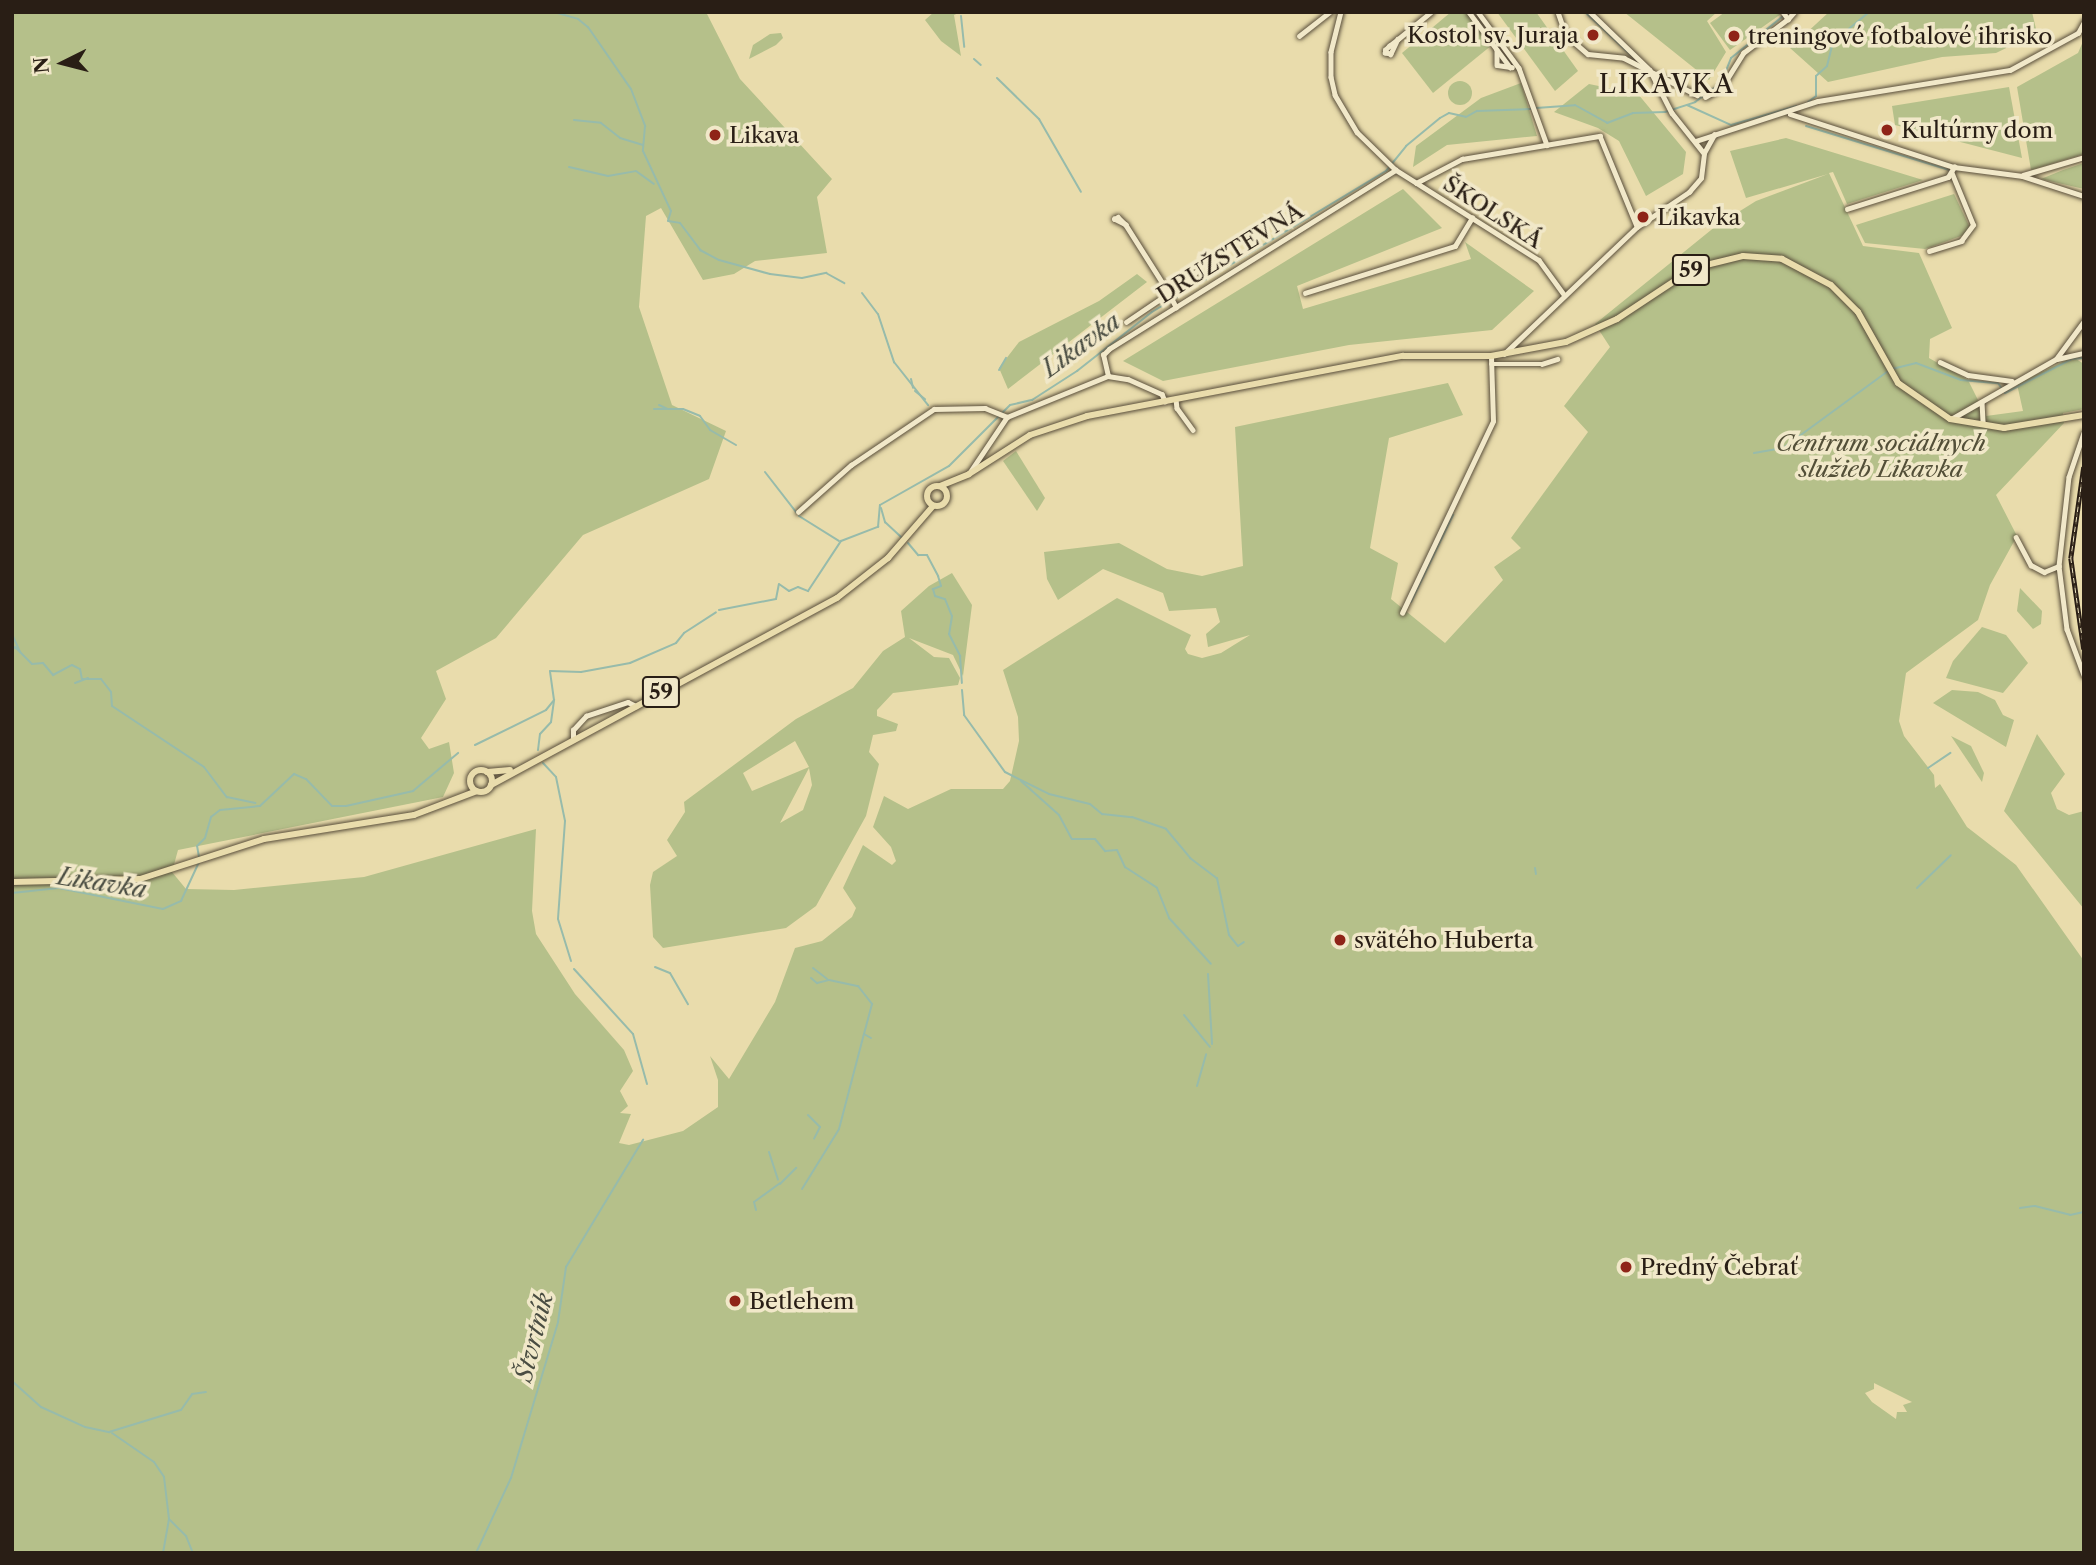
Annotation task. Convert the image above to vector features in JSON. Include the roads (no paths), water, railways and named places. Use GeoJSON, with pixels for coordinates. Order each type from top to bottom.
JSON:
{"type":"FeatureCollection","features":[{"type":"Feature","properties":{"kind":"main road","name":"59"},"geometry":{"type":"LineString","coordinates":[[910,533],[929,490],[969,474],[1018,440],[1050,426],[1164,401],[1403,356],[1491,360],[1503,354],[1585,335],[1617,320],[1694,268],[1724,258],[1756,255],[1798,265],[1831,285],[1863,319],[1892,375],[1911,396],[1950,419],[1989,428],[2082,415]]}},
{"type":"Feature","properties":{"kind":"main road"},"geometry":{"type":"LineString","coordinates":[[947,495],[951,483]]}},
{"type":"Feature","properties":{"kind":"main road"},"geometry":{"type":"LineString","coordinates":[[940,486],[947,495]]}},
{"type":"Feature","properties":{"kind":"main road","name":"59"},"geometry":{"type":"LineString","coordinates":[[12,882],[129,881],[264,839],[394,820],[477,791],[485,791],[515,770],[837,598],[878,566],[933,506],[943,505],[947,495]]}},
{"type":"Feature","properties":{"kind":"main road"},"geometry":{"type":"LineString","coordinates":[[927,498],[933,506]]}},
{"type":"Feature","properties":{"kind":"main road","name":"59"},"geometry":{"type":"LineString","coordinates":[[452,801],[476,772],[515,770]]}},
{"type":"Feature","properties":{"kind":"main road"},"geometry":{"type":"LineString","coordinates":[[486,772],[491,785]]}},
{"type":"Feature","properties":{"kind":"main road"},"geometry":{"type":"LineString","coordinates":[[471,780],[477,791]]}},
{"type":"Feature","properties":{"kind":"street"},"geometry":{"type":"LineString","coordinates":[[1298,36],[1330,12]]}},
{"type":"Feature","properties":{"kind":"street","name":"ŠKOLSKÁ"},"geometry":{"type":"LineString","coordinates":[[1340,12],[1331,52],[1335,95],[1357,132],[1396,170],[1539,260],[1563,293]]}},
{"type":"Feature","properties":{"kind":"street"},"geometry":{"type":"LineString","coordinates":[[1398,39],[1431,12]]}},
{"type":"Feature","properties":{"kind":"street"},"geometry":{"type":"LineString","coordinates":[[1469,12],[1510,67]]}},
{"type":"Feature","properties":{"kind":"street"},"geometry":{"type":"LineString","coordinates":[[1478,12],[1519,68],[1547,145]]}},
{"type":"Feature","properties":{"kind":"street"},"geometry":{"type":"LineString","coordinates":[[1558,12],[1566,36],[1588,54],[1623,58],[1646,72],[1650,70]]}},
{"type":"Feature","properties":{"kind":"street"},"geometry":{"type":"LineString","coordinates":[[1590,12],[1650,70],[1697,95]]}},
{"type":"Feature","properties":{"kind":"street"},"geometry":{"type":"LineString","coordinates":[[1705,97],[1722,87],[1743,53],[1785,15],[1794,12]]}},
{"type":"Feature","properties":{"kind":"street"},"geometry":{"type":"LineString","coordinates":[[1696,141],[1790,114],[1818,101],[2010,70],[2078,33],[2084,22]]}},
{"type":"Feature","properties":{"kind":"street"},"geometry":{"type":"LineString","coordinates":[[1497,50],[1497,65],[1519,68]]}},
{"type":"Feature","properties":{"kind":"street"},"geometry":{"type":"LineString","coordinates":[[1650,70],[1668,107],[1704,153]]}},
{"type":"Feature","properties":{"kind":"street"},"geometry":{"type":"LineString","coordinates":[[1801,108],[1801,120]]}},
{"type":"Feature","properties":{"kind":"street"},"geometry":{"type":"LineString","coordinates":[[1790,114],[1801,120],[1954,167],[2022,176],[2084,196]]}},
{"type":"Feature","properties":{"kind":"street"},"geometry":{"type":"LineString","coordinates":[[1503,354],[1563,293],[1637,227],[1695,186],[1704,172],[1704,153],[1714,135]]}},
{"type":"Feature","properties":{"kind":"street"},"geometry":{"type":"LineString","coordinates":[[1416,183],[1451,162],[1600,136],[1637,227]]}},
{"type":"Feature","properties":{"kind":"street"},"geometry":{"type":"LineString","coordinates":[[2022,176],[2084,157]]}},
{"type":"Feature","properties":{"kind":"street"},"geometry":{"type":"LineString","coordinates":[[1929,251],[1961,240],[1973,225],[1952,174],[1954,167]]}},
{"type":"Feature","properties":{"kind":"street","name":"DRUŽSTEVNÁ"},"geometry":{"type":"LineString","coordinates":[[1108,376],[1103,355],[1109,349],[1396,170]]}},
{"type":"Feature","properties":{"kind":"street"},"geometry":{"type":"LineString","coordinates":[[1847,209],[1952,174]]}},
{"type":"Feature","properties":{"kind":"street"},"geometry":{"type":"LineString","coordinates":[[1305,293],[1455,246],[1472,218]]}},
{"type":"Feature","properties":{"kind":"street"},"geometry":{"type":"LineString","coordinates":[[1126,225],[1176,307]]}},
{"type":"Feature","properties":{"kind":"street"},"geometry":{"type":"LineString","coordinates":[[1126,322],[1196,272]]}},
{"type":"Feature","properties":{"kind":"street"},"geometry":{"type":"LineString","coordinates":[[2056,359],[2084,321]]}},
{"type":"Feature","properties":{"kind":"street"},"geometry":{"type":"LineString","coordinates":[[1950,419],[1982,402],[2012,381],[2056,359],[2084,353]]}},
{"type":"Feature","properties":{"kind":"street"},"geometry":{"type":"LineString","coordinates":[[1402,613],[1493,421],[1491,360],[1542,364],[1557,359]]}},
{"type":"Feature","properties":{"kind":"street"},"geometry":{"type":"LineString","coordinates":[[1940,362],[1968,375],[2012,381]]}},
{"type":"Feature","properties":{"kind":"street"},"geometry":{"type":"LineString","coordinates":[[969,474],[1004,415],[1108,376],[1128,379],[1162,394],[1164,401]]}},
{"type":"Feature","properties":{"kind":"street"},"geometry":{"type":"LineString","coordinates":[[1176,399],[1177,408],[1193,430]]}},
{"type":"Feature","properties":{"kind":"street"},"geometry":{"type":"LineString","coordinates":[[1982,402],[1980,418],[1989,428]]}},
{"type":"Feature","properties":{"kind":"street"},"geometry":{"type":"LineString","coordinates":[[798,512],[851,465],[934,408],[985,408],[1004,415]]}},
{"type":"Feature","properties":{"kind":"street"},"geometry":{"type":"LineString","coordinates":[[2084,433],[2068,477],[2059,566],[2067,629],[2084,675]]}},
{"type":"Feature","properties":{"kind":"street"},"geometry":{"type":"LineString","coordinates":[[2016,537],[2031,565],[2043,572],[2059,566]]}},
{"type":"Feature","properties":{"kind":"street"},"geometry":{"type":"LineString","coordinates":[[573,740],[573,730],[586,716],[628,702],[636,706]]}},
{"type":"Feature","properties":{"kind":"waterway"},"geometry":{"type":"LineString","coordinates":[[477,12],[490,12]]}},
{"type":"Feature","properties":{"kind":"waterway"},"geometry":{"type":"LineString","coordinates":[[554,12],[578,19],[588,27],[631,89],[645,126],[643,151],[671,211],[668,221],[680,223],[700,250],[719,260],[770,274],[802,278],[826,273],[844,283]]}},
{"type":"Feature","properties":{"kind":"waterway"},"geometry":{"type":"LineString","coordinates":[[1585,12],[1635,59]]}},
{"type":"Feature","properties":{"kind":"waterway","name":"Likavka"},"geometry":{"type":"LineString","coordinates":[[1536,108],[1575,105],[1607,123],[1633,113],[1665,112],[1695,102],[1721,83],[1731,58],[1788,12]]}},
{"type":"Feature","properties":{"kind":"waterway"},"geometry":{"type":"LineString","coordinates":[[1808,102],[1816,96],[1816,76],[1827,66],[1833,42],[1869,12]]}},
{"type":"Feature","properties":{"kind":"waterway"},"geometry":{"type":"LineString","coordinates":[[1984,12],[1995,12]]}},
{"type":"Feature","properties":{"kind":"waterway"},"geometry":{"type":"LineString","coordinates":[[961,16],[964,47]]}},
{"type":"Feature","properties":{"kind":"waterway"},"geometry":{"type":"LineString","coordinates":[[974,59],[981,65]]}},
{"type":"Feature","properties":{"kind":"waterway"},"geometry":{"type":"LineString","coordinates":[[997,78],[1039,119],[1081,192]]}},
{"type":"Feature","properties":{"kind":"waterway"},"geometry":{"type":"LineString","coordinates":[[1687,105],[1731,125],[1796,106]]}},
{"type":"Feature","properties":{"kind":"waterway","name":"Likavka"},"geometry":{"type":"LineString","coordinates":[[719,610],[776,599],[779,584],[789,591],[798,587],[808,591],[841,541],[878,527],[880,505],[949,466],[1010,405],[1032,400],[1077,371],[1152,312],[1386,171],[1406,146],[1440,118],[1449,113],[1466,117],[1477,111],[1531,109]]}},
{"type":"Feature","properties":{"kind":"waterway"},"geometry":{"type":"LineString","coordinates":[[574,120],[601,123],[620,138],[643,145]]}},
{"type":"Feature","properties":{"kind":"waterway"},"geometry":{"type":"LineString","coordinates":[[1806,126],[1949,170]]}},
{"type":"Feature","properties":{"kind":"waterway"},"geometry":{"type":"LineString","coordinates":[[569,167],[608,176],[636,171],[654,184]]}},
{"type":"Feature","properties":{"kind":"waterway"},"geometry":{"type":"LineString","coordinates":[[862,293],[878,314],[894,362],[928,405]]}},
{"type":"Feature","properties":{"kind":"waterway"},"geometry":{"type":"LineString","coordinates":[[999,370],[1006,358]]}},
{"type":"Feature","properties":{"kind":"waterway"},"geometry":{"type":"LineString","coordinates":[[1892,369],[1916,363],[1961,380],[1998,383],[2005,393],[2072,359],[2084,358]]}},
{"type":"Feature","properties":{"kind":"waterway"},"geometry":{"type":"LineString","coordinates":[[1754,453],[1783,448],[1887,372]]}},
{"type":"Feature","properties":{"kind":"waterway"},"geometry":{"type":"LineString","coordinates":[[911,379],[913,388]]}},
{"type":"Feature","properties":{"kind":"waterway"},"geometry":{"type":"LineString","coordinates":[[915,391],[925,399]]}},
{"type":"Feature","properties":{"kind":"waterway"},"geometry":{"type":"LineString","coordinates":[[659,405],[668,409]]}},
{"type":"Feature","properties":{"kind":"waterway"},"geometry":{"type":"LineString","coordinates":[[654,409],[683,409],[700,416],[710,430]]}},
{"type":"Feature","properties":{"kind":"waterway"},"geometry":{"type":"LineString","coordinates":[[710,430],[736,445]]}},
{"type":"Feature","properties":{"kind":"waterway"},"geometry":{"type":"LineString","coordinates":[[765,472],[796,512]]}},
{"type":"Feature","properties":{"kind":"waterway"},"geometry":{"type":"LineString","coordinates":[[881,508],[885,522],[901,537]]}},
{"type":"Feature","properties":{"kind":"waterway"},"geometry":{"type":"LineString","coordinates":[[1411,602],[1453,515]]}},
{"type":"Feature","properties":{"kind":"waterway"},"geometry":{"type":"LineString","coordinates":[[799,516],[839,541]]}},
{"type":"Feature","properties":{"kind":"waterway"},"geometry":{"type":"LineString","coordinates":[[908,543],[918,555],[927,555],[938,576],[941,586],[933,589],[935,596],[945,599],[952,616],[949,634],[960,656],[962,683]]}},
{"type":"Feature","properties":{"kind":"waterway","name":"Likavka"},"geometry":{"type":"LineString","coordinates":[[475,745],[546,710],[554,700],[550,671],[581,672],[630,663],[676,643],[684,633],[716,612]]}},
{"type":"Feature","properties":{"kind":"waterway"},"geometry":{"type":"LineString","coordinates":[[12,634],[20,652]]}},
{"type":"Feature","properties":{"kind":"waterway"},"geometry":{"type":"LineString","coordinates":[[12,650],[15,647],[32,664],[43,663],[53,675],[72,665],[80,669],[82,679],[101,679],[111,692],[112,706],[204,767],[227,797],[255,803]]}},
{"type":"Feature","properties":{"kind":"waterway"},"geometry":{"type":"LineString","coordinates":[[75,683],[88,678]]}},
{"type":"Feature","properties":{"kind":"waterway"},"geometry":{"type":"LineString","coordinates":[[962,690],[964,715],[1005,772],[1049,794],[1090,804],[1102,814],[1132,817],[1166,829],[1190,858],[1217,878],[1229,935],[1238,946],[1244,942]]}},
{"type":"Feature","properties":{"kind":"waterway","name":"Štvrtník"},"geometry":{"type":"LineString","coordinates":[[538,750],[540,734],[551,722],[554,701]]}},
{"type":"Feature","properties":{"kind":"waterway","name":"Likavka"},"geometry":{"type":"LineString","coordinates":[[199,857],[197,846],[205,838],[211,817],[220,810],[260,806],[294,774],[306,779],[332,806],[346,806],[413,791],[458,753]]}},
{"type":"Feature","properties":{"kind":"waterway"},"geometry":{"type":"LineString","coordinates":[[1928,768],[1950,753]]}},
{"type":"Feature","properties":{"kind":"waterway","name":"Štvrtník"},"geometry":{"type":"LineString","coordinates":[[543,763],[556,777],[565,821],[558,919],[571,961]]}},
{"type":"Feature","properties":{"kind":"waterway"},"geometry":{"type":"LineString","coordinates":[[1021,781],[1059,815],[1072,839],[1095,839],[1105,851],[1117,850],[1125,867],[1157,888],[1169,918],[1211,964]]}},
{"type":"Feature","properties":{"kind":"waterway"},"geometry":{"type":"LineString","coordinates":[[1917,888],[1951,855]]}},
{"type":"Feature","properties":{"kind":"waterway","name":"Likavka"},"geometry":{"type":"LineString","coordinates":[[12,893],[59,888],[163,909],[181,901],[199,862]]}},
{"type":"Feature","properties":{"kind":"waterway"},"geometry":{"type":"LineString","coordinates":[[1535,868],[1536,874]]}},
{"type":"Feature","properties":{"kind":"waterway"},"geometry":{"type":"LineString","coordinates":[[655,967],[670,973],[688,1004]]}},
{"type":"Feature","properties":{"kind":"waterway"},"geometry":{"type":"LineString","coordinates":[[813,968],[827,979]]}},
{"type":"Feature","properties":{"kind":"waterway","name":"Štvrtník"},"geometry":{"type":"LineString","coordinates":[[574,969],[633,1034],[647,1084]]}},
{"type":"Feature","properties":{"kind":"waterway"},"geometry":{"type":"LineString","coordinates":[[1208,974],[1212,1044]]}},
{"type":"Feature","properties":{"kind":"waterway"},"geometry":{"type":"LineString","coordinates":[[811,978],[817,983],[829,980],[858,986],[872,1004],[864,1034],[871,1038]]}},
{"type":"Feature","properties":{"kind":"waterway"},"geometry":{"type":"LineString","coordinates":[[1184,1015],[1210,1047]]}},
{"type":"Feature","properties":{"kind":"waterway"},"geometry":{"type":"LineString","coordinates":[[802,1189],[839,1129],[864,1034]]}},
{"type":"Feature","properties":{"kind":"waterway"},"geometry":{"type":"LineString","coordinates":[[1197,1086],[1206,1054]]}},
{"type":"Feature","properties":{"kind":"waterway"},"geometry":{"type":"LineString","coordinates":[[808,1115],[820,1127],[814,1139]]}},
{"type":"Feature","properties":{"kind":"waterway","name":"Štvrtník"},"geometry":{"type":"LineString","coordinates":[[476,1553],[511,1478],[558,1322],[566,1267],[643,1140]]}},
{"type":"Feature","properties":{"kind":"waterway"},"geometry":{"type":"LineString","coordinates":[[769,1152],[778,1180]]}},
{"type":"Feature","properties":{"kind":"waterway"},"geometry":{"type":"LineString","coordinates":[[780,1184],[796,1168]]}},
{"type":"Feature","properties":{"kind":"waterway"},"geometry":{"type":"LineString","coordinates":[[756,1210],[754,1202],[780,1183]]}},
{"type":"Feature","properties":{"kind":"waterway"},"geometry":{"type":"LineString","coordinates":[[2020,1208],[2035,1206],[2070,1215],[2084,1212]]}},
{"type":"Feature","properties":{"kind":"waterway"},"geometry":{"type":"LineString","coordinates":[[12,1381],[41,1407],[85,1427],[109,1432],[181,1410],[192,1394],[206,1392]]}},
{"type":"Feature","properties":{"kind":"waterway"},"geometry":{"type":"LineString","coordinates":[[112,1433],[154,1462],[164,1477],[169,1519],[163,1553]]}},
{"type":"Feature","properties":{"kind":"waterway"},"geometry":{"type":"LineString","coordinates":[[170,1520],[186,1536],[193,1553]]}},
{"type":"Feature","properties":{"kind":"railway"},"geometry":{"type":"LineString","coordinates":[[2084,467],[2071,558],[2084,649]]}},
{"type":"Feature","properties":{"kind":"place","name":"Kostol sv. Juraja"},"geometry":{"type":"Point","coordinates":[1593,35]}},
{"type":"Feature","properties":{"kind":"place","name":"treningové fotbalové ihrisko"},"geometry":{"type":"Point","coordinates":[1734,36]}},
{"type":"Feature","properties":{"kind":"place","name":"Kultúrny dom"},"geometry":{"type":"Point","coordinates":[1887,130]}},
{"type":"Feature","properties":{"kind":"place","name":"Likava"},"geometry":{"type":"Point","coordinates":[715,135]}},
{"type":"Feature","properties":{"kind":"place","name":"Likavka"},"geometry":{"type":"Point","coordinates":[1643,217]}},
{"type":"Feature","properties":{"kind":"place","name":"svätého Huberta"},"geometry":{"type":"Point","coordinates":[1340,940]}},
{"type":"Feature","properties":{"kind":"place","name":"Predný Čebrať"},"geometry":{"type":"Point","coordinates":[1626,1267]}},
{"type":"Feature","properties":{"kind":"place","name":"Betlehem"},"geometry":{"type":"Point","coordinates":[735,1301]}},
{"type":"Feature","properties":{"kind":"district","name":"LIKAVKA"},"geometry":{"type":"Point","coordinates":[1667,85]}},
{"type":"Feature","properties":{"kind":"park label","name":"Centrum sociálnych služieb Likavka"},"geometry":{"type":"Point","coordinates":[1881,456]}}]}
